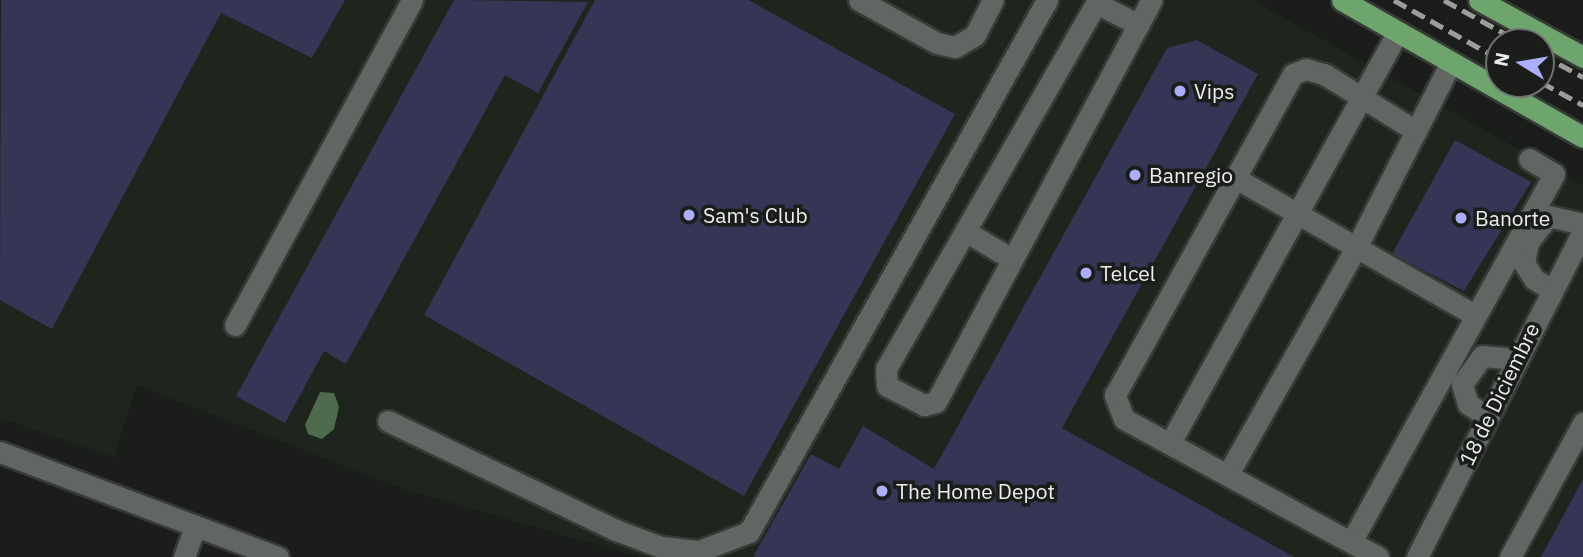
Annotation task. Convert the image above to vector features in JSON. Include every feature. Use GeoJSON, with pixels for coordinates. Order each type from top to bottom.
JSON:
{"type":"FeatureCollection","features":[{"type":"Feature","properties":{"kind":"highway"},"geometry":{"type":"LineString","coordinates":[[1342,0],[1583,137]]}},
{"type":"Feature","properties":{"kind":"highway"},"geometry":{"type":"LineString","coordinates":[[1479,0],[1583,58]]}},
{"type":"Feature","properties":{"kind":"street"},"geometry":{"type":"LineString","coordinates":[[234,325],[412,0]]}},
{"type":"Feature","properties":{"kind":"street"},"geometry":{"type":"LineString","coordinates":[[859,0],[937,43],[955,47],[975,35],[993,0]]}},
{"type":"Feature","properties":{"kind":"street"},"geometry":{"type":"LineString","coordinates":[[388,421],[616,530],[661,547],[698,551],[749,532],[1047,0]]}},
{"type":"Feature","properties":{"kind":"street"},"geometry":{"type":"LineString","coordinates":[[1139,25],[1097,1],[886,368],[887,386],[924,405],[936,402],[1012,259],[1139,25],[1152,0]]}},
{"type":"Feature","properties":{"kind":"street"},"geometry":{"type":"LineString","coordinates":[[1170,443],[1298,217],[1398,32]]}},
{"type":"Feature","properties":{"kind":"street"},"geometry":{"type":"LineString","coordinates":[[1227,474],[1356,248],[1451,62]]}},
{"type":"Feature","properties":{"kind":"street"},"geometry":{"type":"LineString","coordinates":[[1378,557],[1124,419],[1115,395],[1293,74],[1306,69],[1324,74],[1416,131]]}},
{"type":"Feature","properties":{"kind":"street"},"geometry":{"type":"LineString","coordinates":[[1351,542],[1473,314],[1554,174],[1530,159]]}},
{"type":"Feature","properties":{"kind":"street"},"geometry":{"type":"LineString","coordinates":[[1237,179],[1298,217],[1473,314]]}},
{"type":"Feature","properties":{"kind":"street"},"geometry":{"type":"LineString","coordinates":[[1550,289],[1534,279],[1524,263],[1528,242],[1548,216],[1583,224]]}},
{"type":"Feature","properties":{"kind":"street"},"geometry":{"type":"LineString","coordinates":[[965,231],[1012,259]]}},
{"type":"Feature","properties":{"kind":"street","name":"18 de Diciembre"},"geometry":{"type":"LineString","coordinates":[[1417,557],[1518,359],[1550,289],[1583,231]]}},
{"type":"Feature","properties":{"kind":"street"},"geometry":{"type":"LineString","coordinates":[[1488,417],[1464,398],[1462,384],[1482,356],[1518,359]]}},
{"type":"Feature","properties":{"kind":"street"},"geometry":{"type":"LineString","coordinates":[[1510,557],[1583,423]]}},
{"type":"Feature","properties":{"kind":"street"},"geometry":{"type":"LineString","coordinates":[[0,452],[278,557]]}},
{"type":"Feature","properties":{"kind":"street"},"geometry":{"type":"LineString","coordinates":[[184,557],[195,526]]}},
{"type":"Feature","properties":{"kind":"shaded area"},"geometry":{"type":"Polygon","coordinates":[[[0,0],[1252,0],[1583,185],[1583,557],[639,557],[403,489],[137,385],[114,457],[0,418],[0,0]]]}},
{"type":"Feature","properties":{"kind":"shaded area"},"geometry":{"type":"Polygon","coordinates":[[[320,392],[334,393],[339,407],[334,429],[322,439],[308,434],[305,425],[320,392]]]}},
{"type":"Feature","properties":{"kind":"building"},"geometry":{"type":"Polygon","coordinates":[[[1,0],[345,0],[312,58],[221,13],[52,329],[0,300],[1,0]]]}},
{"type":"Feature","properties":{"kind":"building"},"geometry":{"type":"Polygon","coordinates":[[[454,0],[588,2],[538,93],[505,75],[346,364],[324,351],[285,423],[236,396],[454,0]]]}},
{"type":"Feature","properties":{"kind":"building","name":"Sam's Club"},"geometry":{"type":"Polygon","coordinates":[[[595,0],[748,0],[955,114],[744,496],[424,315],[595,0]]]}},
{"type":"Feature","properties":{"kind":"building"},"geometry":{"type":"Polygon","coordinates":[[[1197,40],[1258,74],[1062,428],[1294,557],[753,557],[811,454],[839,469],[863,426],[934,469],[1167,48],[1197,40]]]}},
{"type":"Feature","properties":{"kind":"building","name":"Banorte"},"geometry":{"type":"Polygon","coordinates":[[[1455,140],[1531,182],[1464,291],[1392,254],[1455,140]]]}},
{"type":"Feature","properties":{"kind":"building"},"geometry":{"type":"Polygon","coordinates":[[[1583,479],[1583,557],[1541,557],[1583,479]]]}},
{"type":"Feature","properties":{"kind":"railway"},"geometry":{"type":"LineString","coordinates":[[1394,0],[1485,51]]}},
{"type":"Feature","properties":{"kind":"railway"},"geometry":{"type":"LineString","coordinates":[[1444,0],[1495,28]]}},
{"type":"Feature","properties":{"kind":"railway"},"geometry":{"type":"LineString","coordinates":[[1555,62],[1583,77]]}},
{"type":"Feature","properties":{"kind":"railway"},"geometry":{"type":"LineString","coordinates":[[1555,90],[1583,105]]}},
{"type":"Feature","properties":{"kind":"place","name":"Vips"},"geometry":{"type":"Point","coordinates":[1180,91]}},
{"type":"Feature","properties":{"kind":"place","name":"Banregio"},"geometry":{"type":"Point","coordinates":[1135,175]}},
{"type":"Feature","properties":{"kind":"place","name":"Sam's Club"},"geometry":{"type":"Point","coordinates":[689,215]}},
{"type":"Feature","properties":{"kind":"place","name":"Banorte"},"geometry":{"type":"Point","coordinates":[1461,218]}},
{"type":"Feature","properties":{"kind":"place","name":"Telcel"},"geometry":{"type":"Point","coordinates":[1086,273]}},
{"type":"Feature","properties":{"kind":"place","name":"The Home Depot"},"geometry":{"type":"Point","coordinates":[882,491]}}]}
